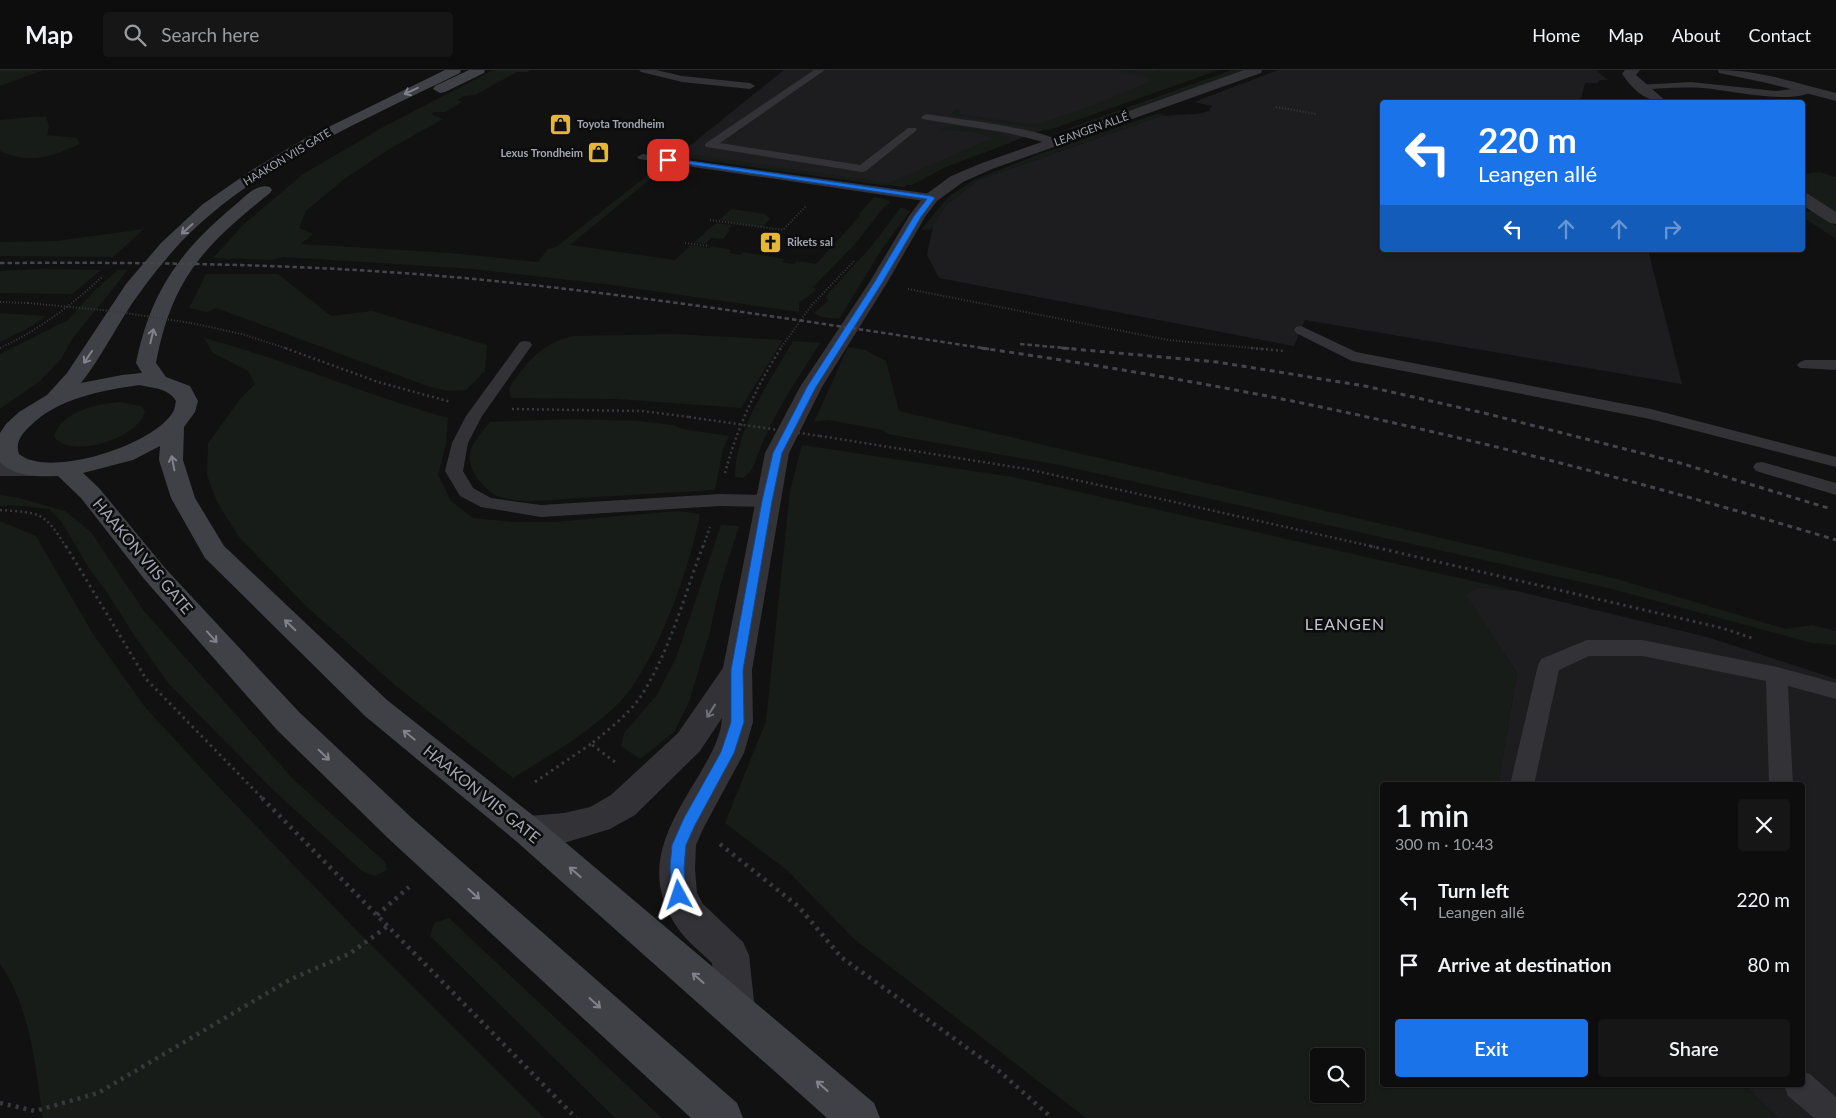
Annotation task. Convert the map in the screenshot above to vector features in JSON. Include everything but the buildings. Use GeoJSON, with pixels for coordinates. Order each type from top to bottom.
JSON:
{"type":"FeatureCollection","features":[{"type":"Feature","properties":{"kind":"main road","name":"HAAKON VIIS GATE"},"geometry":{"type":"LineString","coordinates":[[55,399],[74,378],[133,288],[167,247],[209,208],[258,173],[311,140],[455,70]]}},
{"type":"Feature","properties":{"kind":"main road","name":"HAAKON VIIS GATE"},"geometry":{"type":"LineString","coordinates":[[320,152],[378,120],[479,70]]}},
{"type":"Feature","properties":{"kind":"main road","name":"HAAKON VIIS GATE"},"geometry":{"type":"LineString","coordinates":[[158,381],[146,363],[153,328],[171,286],[200,248],[238,210],[276,181]]}},
{"type":"Feature","properties":{"kind":"main road"},"geometry":{"type":"LineString","coordinates":[[158,381],[180,388],[185,392],[188,402],[184,414],[173,427],[153,442],[126,455],[95,464],[51,469],[20,465],[9,457],[5,447],[10,435],[10,426],[55,399],[116,382],[158,381]]}},
{"type":"Feature","properties":{"kind":"main road","name":"HAAKON VIIS GATE"},"geometry":{"type":"LineString","coordinates":[[173,427],[171,460],[183,498],[214,552],[376,708],[528,831],[859,1118]]}},
{"type":"Feature","properties":{"kind":"main road","name":"HAAKON VIIS GATE"},"geometry":{"type":"LineString","coordinates":[[51,469],[90,493],[155,574],[288,721],[402,830],[722,1118]]}},
{"type":"Feature","properties":{"kind":"street","name":"LEANGEN ALLÉ"},"geometry":{"type":"LineString","coordinates":[[735,1010],[730,955],[690,916],[679,895],[677,868],[679,845],[689,822],[728,753],[738,722],[737,670],[767,501],[778,453],[811,387],[878,283],[917,216],[931,198],[957,179],[987,166],[1256,70]]}},
{"type":"Feature","properties":{"kind":"street"},"geometry":{"type":"LineString","coordinates":[[1634,70],[1628,74],[1640,87],[1658,100]]}},
{"type":"Feature","properties":{"kind":"street"},"geometry":{"type":"LineString","coordinates":[[1724,70],[1805,95],[1836,98]]}},
{"type":"Feature","properties":{"kind":"street"},"geometry":{"type":"LineString","coordinates":[[1805,200],[1836,219]]}},
{"type":"Feature","properties":{"kind":"street"},"geometry":{"type":"LineString","coordinates":[[0,469],[51,469]]}},
{"type":"Feature","properties":{"kind":"street","name":"LEANGEN ALLÉ"},"geometry":{"type":"LineString","coordinates":[[528,831],[564,828],[598,819],[623,804],[689,742],[737,670]]}},
{"type":"Feature","properties":{"kind":"lane"},"geometry":{"type":"LineString","coordinates":[[644,70],[682,80],[750,86]]}},
{"type":"Feature","properties":{"kind":"lane"},"geometry":{"type":"LineString","coordinates":[[820,70],[706,146],[862,169],[912,130]]}},
{"type":"Feature","properties":{"kind":"lane"},"geometry":{"type":"LineString","coordinates":[[1640,87],[1666,85],[1721,87],[1771,95],[1805,95]]}},
{"type":"Feature","properties":{"kind":"lane"},"geometry":{"type":"LineString","coordinates":[[1774,90],[1786,94]]}},
{"type":"Feature","properties":{"kind":"lane"},"geometry":{"type":"LineString","coordinates":[[926,117],[1040,136],[1055,142]]}},
{"type":"Feature","properties":{"kind":"lane"},"geometry":{"type":"LineString","coordinates":[[673,161],[688,153]]}},
{"type":"Feature","properties":{"kind":"lane"},"geometry":{"type":"LineString","coordinates":[[643,157],[931,198]]}},
{"type":"Feature","properties":{"kind":"lane"},"geometry":{"type":"LineString","coordinates":[[787,188],[801,179]]}},
{"type":"Feature","properties":{"kind":"lane"},"geometry":{"type":"LineString","coordinates":[[1301,330],[1352,356],[1651,414],[1836,462]]}},
{"type":"Feature","properties":{"kind":"lane"},"geometry":{"type":"LineString","coordinates":[[525,345],[480,407],[460,443],[454,471],[466,492],[487,503],[541,510],[720,500],[767,501]]}},
{"type":"Feature","properties":{"kind":"lane"},"geometry":{"type":"LineString","coordinates":[[1805,365],[1836,365]]}},
{"type":"Feature","properties":{"kind":"lane"},"geometry":{"type":"LineString","coordinates":[[1762,467],[1836,489]]}},
{"type":"Feature","properties":{"kind":"lane"},"geometry":{"type":"LineString","coordinates":[[1523,782],[1549,666],[1587,648],[1642,648],[1777,675],[1836,691]]}},
{"type":"Feature","properties":{"kind":"lane"},"geometry":{"type":"LineString","coordinates":[[1777,675],[1781,782]]}},
{"type":"Feature","properties":{"kind":"lane"},"geometry":{"type":"LineString","coordinates":[[1801,1087],[1836,1116]]}},
{"type":"Feature","properties":{"kind":"path"},"geometry":{"type":"LineString","coordinates":[[1276,107],[1316,114]]}},
{"type":"Feature","properties":{"kind":"path"},"geometry":{"type":"LineString","coordinates":[[710,220],[783,230],[810,202]]}},
{"type":"Feature","properties":{"kind":"path"},"geometry":{"type":"LineString","coordinates":[[685,243],[709,246]]}},
{"type":"Feature","properties":{"kind":"path"},"geometry":{"type":"LineString","coordinates":[[878,283],[1168,340],[1292,351]]}},
{"type":"Feature","properties":{"kind":"path"},"geometry":{"type":"LineString","coordinates":[[0,302],[112,311],[191,323],[257,338],[420,396],[480,407],[536,411],[642,411],[820,436],[1027,469],[1722,628],[1757,640]]}},
{"type":"Feature","properties":{"kind":"path"},"geometry":{"type":"LineString","coordinates":[[0,348],[46,324]]}},
{"type":"Feature","properties":{"kind":"path"},"geometry":{"type":"LineString","coordinates":[[0,510],[36,513],[52,525],[146,680],[576,1118]]}},
{"type":"Feature","properties":{"kind":"path"},"geometry":{"type":"LineString","coordinates":[[535,782],[591,744]]}},
{"type":"Feature","properties":{"kind":"path"},"geometry":{"type":"LineString","coordinates":[[718,843],[799,907],[841,957],[999,1070],[1052,1118]]}},
{"type":"Feature","properties":{"kind":"path"},"geometry":{"type":"LineString","coordinates":[[377,915],[414,882]]}},
{"type":"Feature","properties":{"kind":"path"},"geometry":{"type":"LineString","coordinates":[[0,1103],[34,1111],[98,1093],[291,979],[349,954],[388,926]]}},
{"type":"Feature","properties":{"kind":"shaded area"},"geometry":{"type":"Polygon","coordinates":[[[0,70],[44,70],[0,86],[0,70]]]}},
{"type":"Feature","properties":{"kind":"shaded area"},"geometry":{"type":"Polygon","coordinates":[[[493,70],[531,70],[517,72],[475,95],[464,96],[457,100],[462,102],[445,112],[433,112],[432,115],[443,119],[391,148],[343,180],[306,211],[299,228],[313,234],[301,244],[451,253],[538,262],[548,249],[556,247],[658,167],[664,168],[570,245],[675,260],[691,245],[710,248],[712,246],[731,250],[729,253],[740,255],[743,252],[785,259],[782,262],[794,264],[797,261],[816,264],[860,216],[859,214],[874,197],[888,200],[890,203],[885,206],[854,245],[813,287],[816,290],[799,303],[799,312],[605,284],[473,269],[284,257],[270,260],[213,258],[244,224],[303,174],[385,126],[493,70]]]}},
{"type":"Feature","properties":{"kind":"shaded area"},"geometry":{"type":"Polygon","coordinates":[[[784,70],[1204,70],[914,178],[904,187],[677,156],[784,70]]]}},
{"type":"Feature","properties":{"kind":"shaded area"},"geometry":{"type":"Polygon","coordinates":[[[1106,70],[1157,72],[1160,70],[1219,70],[1049,130],[951,115],[956,109],[961,110],[959,114],[1030,124],[1042,123],[1097,104],[1151,81],[1148,77],[1106,70]]]}},
{"type":"Feature","properties":{"kind":"shaded area"},"geometry":{"type":"Polygon","coordinates":[[[1232,70],[1245,70],[1080,128],[1064,130],[1232,70]]]}},
{"type":"Feature","properties":{"kind":"shaded area"},"geometry":{"type":"Polygon","coordinates":[[[1278,70],[1596,70],[1608,80],[1600,80],[1598,83],[1585,83],[1581,99],[1588,100],[1380,100],[1380,252],[1649,252],[1682,384],[1305,320],[1294,346],[939,278],[927,255],[933,225],[947,204],[978,180],[1160,116],[1196,114],[1209,111],[1212,106],[1194,102],[1278,70]]]}},
{"type":"Feature","properties":{"kind":"shaded area"},"geometry":{"type":"Polygon","coordinates":[[[1156,114],[1166,114],[978,180],[947,204],[930,230],[921,230],[948,197],[974,180],[1037,155],[1156,114]]]}},
{"type":"Feature","properties":{"kind":"shaded area"},"geometry":{"type":"Polygon","coordinates":[[[46,117],[49,126],[47,135],[77,138],[80,144],[41,158],[22,158],[0,151],[0,120],[46,117]]]}},
{"type":"Feature","properties":{"kind":"shaded area"},"geometry":{"type":"Polygon","coordinates":[[[957,126],[998,132],[1008,138],[1010,143],[946,167],[912,185],[881,185],[687,158],[697,155],[889,183],[993,138],[968,131],[939,130],[945,127],[957,126]]]}},
{"type":"Feature","properties":{"kind":"shaded area"},"geometry":{"type":"Polygon","coordinates":[[[1820,172],[1836,177],[1836,213],[1805,194],[1805,174],[1820,172]]]}},
{"type":"Feature","properties":{"kind":"shaded area"},"geometry":{"type":"Polygon","coordinates":[[[901,207],[910,211],[882,249],[839,319],[821,317],[814,313],[828,301],[826,296],[870,248],[901,207]]]}},
{"type":"Feature","properties":{"kind":"shaded area"},"geometry":{"type":"Polygon","coordinates":[[[731,209],[765,214],[770,219],[762,227],[719,220],[731,209]]]}},
{"type":"Feature","properties":{"kind":"shaded area"},"geometry":{"type":"Polygon","coordinates":[[[1814,211],[1836,226],[1836,239],[1805,218],[1805,212],[1814,211]]]}},
{"type":"Feature","properties":{"kind":"shaded area"},"geometry":{"type":"Polygon","coordinates":[[[716,223],[732,225],[723,239],[711,238],[705,244],[694,242],[716,223]]]}},
{"type":"Feature","properties":{"kind":"shaded area"},"geometry":{"type":"Polygon","coordinates":[[[144,229],[113,257],[0,256],[0,242],[56,241],[144,229]]]}},
{"type":"Feature","properties":{"kind":"shaded area"},"geometry":{"type":"Polygon","coordinates":[[[45,269],[101,270],[72,294],[0,293],[0,271],[45,269]]]}},
{"type":"Feature","properties":{"kind":"shaded area"},"geometry":{"type":"Polygon","coordinates":[[[118,270],[128,270],[73,338],[61,359],[40,381],[0,409],[0,354],[68,320],[94,291],[118,270]]]}},
{"type":"Feature","properties":{"kind":"shaded area"},"geometry":{"type":"Polygon","coordinates":[[[206,274],[278,274],[331,316],[372,311],[487,345],[485,371],[466,390],[449,391],[430,387],[216,308],[207,312],[189,308],[206,274]]]}},
{"type":"Feature","properties":{"kind":"shaded area"},"geometry":{"type":"Polygon","coordinates":[[[0,313],[46,316],[30,327],[0,342],[0,313]]]}},
{"type":"Feature","properties":{"kind":"shaded area"},"geometry":{"type":"Polygon","coordinates":[[[677,334],[783,340],[741,408],[617,399],[511,398],[509,388],[522,370],[543,349],[562,339],[573,336],[677,334]]]}},
{"type":"Feature","properties":{"kind":"shaded area"},"geometry":{"type":"Polygon","coordinates":[[[204,338],[448,418],[446,444],[438,475],[451,501],[473,518],[512,522],[554,522],[677,511],[700,514],[682,582],[663,630],[641,673],[618,704],[591,727],[513,778],[396,686],[307,607],[239,537],[217,502],[207,475],[208,443],[241,398],[255,384],[248,371],[213,353],[204,338]]]}},
{"type":"Feature","properties":{"kind":"shaded area"},"geometry":{"type":"Polygon","coordinates":[[[793,341],[820,343],[773,421],[752,469],[743,478],[735,477],[741,441],[747,423],[764,389],[793,341]]]}},
{"type":"Feature","properties":{"kind":"shaded area"},"geometry":{"type":"Polygon","coordinates":[[[848,347],[865,350],[886,361],[899,411],[1617,579],[1786,629],[1812,625],[1836,631],[1836,645],[1812,643],[1608,588],[1064,466],[888,434],[883,430],[829,420],[814,422],[848,347]]]}},
{"type":"Feature","properties":{"kind":"shaded area"},"geometry":{"type":"Polygon","coordinates":[[[120,402],[141,406],[145,411],[140,421],[131,430],[118,437],[103,443],[74,446],[62,443],[54,436],[64,420],[81,410],[120,402]]]}},
{"type":"Feature","properties":{"kind":"shaded area"},"geometry":{"type":"Polygon","coordinates":[[[571,419],[637,421],[673,425],[682,429],[729,436],[723,449],[715,490],[528,501],[497,496],[489,491],[477,478],[472,469],[470,455],[479,435],[490,422],[571,419]]]}},
{"type":"Feature","properties":{"kind":"shaded area"},"geometry":{"type":"Polygon","coordinates":[[[802,445],[1013,477],[1517,591],[1478,587],[1466,595],[1517,673],[1499,782],[1380,782],[1380,1087],[1746,1087],[1778,1118],[1086,1118],[853,938],[788,871],[725,823],[766,721],[790,491],[802,445]]]}},
{"type":"Feature","properties":{"kind":"shaded area"},"geometry":{"type":"Polygon","coordinates":[[[0,495],[19,498],[65,511],[91,532],[144,611],[293,779],[385,862],[387,870],[375,876],[362,871],[270,787],[169,684],[90,570],[61,521],[49,509],[10,505],[0,506],[0,495]]]}},
{"type":"Feature","properties":{"kind":"shaded area"},"geometry":{"type":"Polygon","coordinates":[[[0,521],[36,536],[93,634],[145,707],[213,781],[362,936],[544,1118],[43,1118],[34,1058],[25,1019],[19,999],[0,964],[0,521]]]}},
{"type":"Feature","properties":{"kind":"shaded area"},"geometry":{"type":"Polygon","coordinates":[[[721,525],[739,526],[720,586],[709,635],[689,702],[674,732],[640,759],[621,746],[624,733],[657,695],[676,658],[721,525]]]}},
{"type":"Feature","properties":{"kind":"shaded area"},"geometry":{"type":"Polygon","coordinates":[[[1478,587],[1517,591],[1707,637],[1836,679],[1836,1118],[1778,1118],[1746,1087],[1805,1087],[1805,782],[1499,782],[1517,673],[1465,595],[1478,587]]]}},
{"type":"Feature","properties":{"kind":"shaded area"},"geometry":{"type":"Polygon","coordinates":[[[449,918],[662,1118],[615,1118],[430,936],[434,923],[449,918]]]}},
{"type":"Feature","properties":{"kind":"railway"},"geometry":{"type":"LineString","coordinates":[[0,263],[119,263],[297,267],[474,279],[668,302],[989,349]]}},
{"type":"Feature","properties":{"kind":"railway"},"geometry":{"type":"LineString","coordinates":[[1020,344],[1076,349]]}},
{"type":"Feature","properties":{"kind":"railway"},"geometry":{"type":"LineString","coordinates":[[981,348],[1199,383],[1343,412],[1485,444],[1626,480],[1836,540]]}},
{"type":"Feature","properties":{"kind":"railway"},"geometry":{"type":"LineString","coordinates":[[1062,348],[1217,362],[1365,386],[1488,414],[1680,463],[1828,508]]}},
{"type":"Feature","properties":{"kind":"place","name":"Toyota Trondheim"},"geometry":{"type":"Point","coordinates":[561,124]}},
{"type":"Feature","properties":{"kind":"place","name":"Lexus Trondheim"},"geometry":{"type":"Point","coordinates":[599,153]}},
{"type":"Feature","properties":{"kind":"place","name":"Rikets sal"},"geometry":{"type":"Point","coordinates":[771,242]}},
{"type":"Feature","properties":{"kind":"district","name":"LEANGEN"},"geometry":{"type":"Point","coordinates":[1345,624]}},
{"type":"Feature","properties":{"kind":"route"},"geometry":{"type":"LineString","coordinates":[[668,160],[931,198],[917,216],[878,283],[811,387],[778,453],[767,501],[737,670],[738,722],[728,753],[689,822],[679,845],[677,868],[679,895]]}}]}
